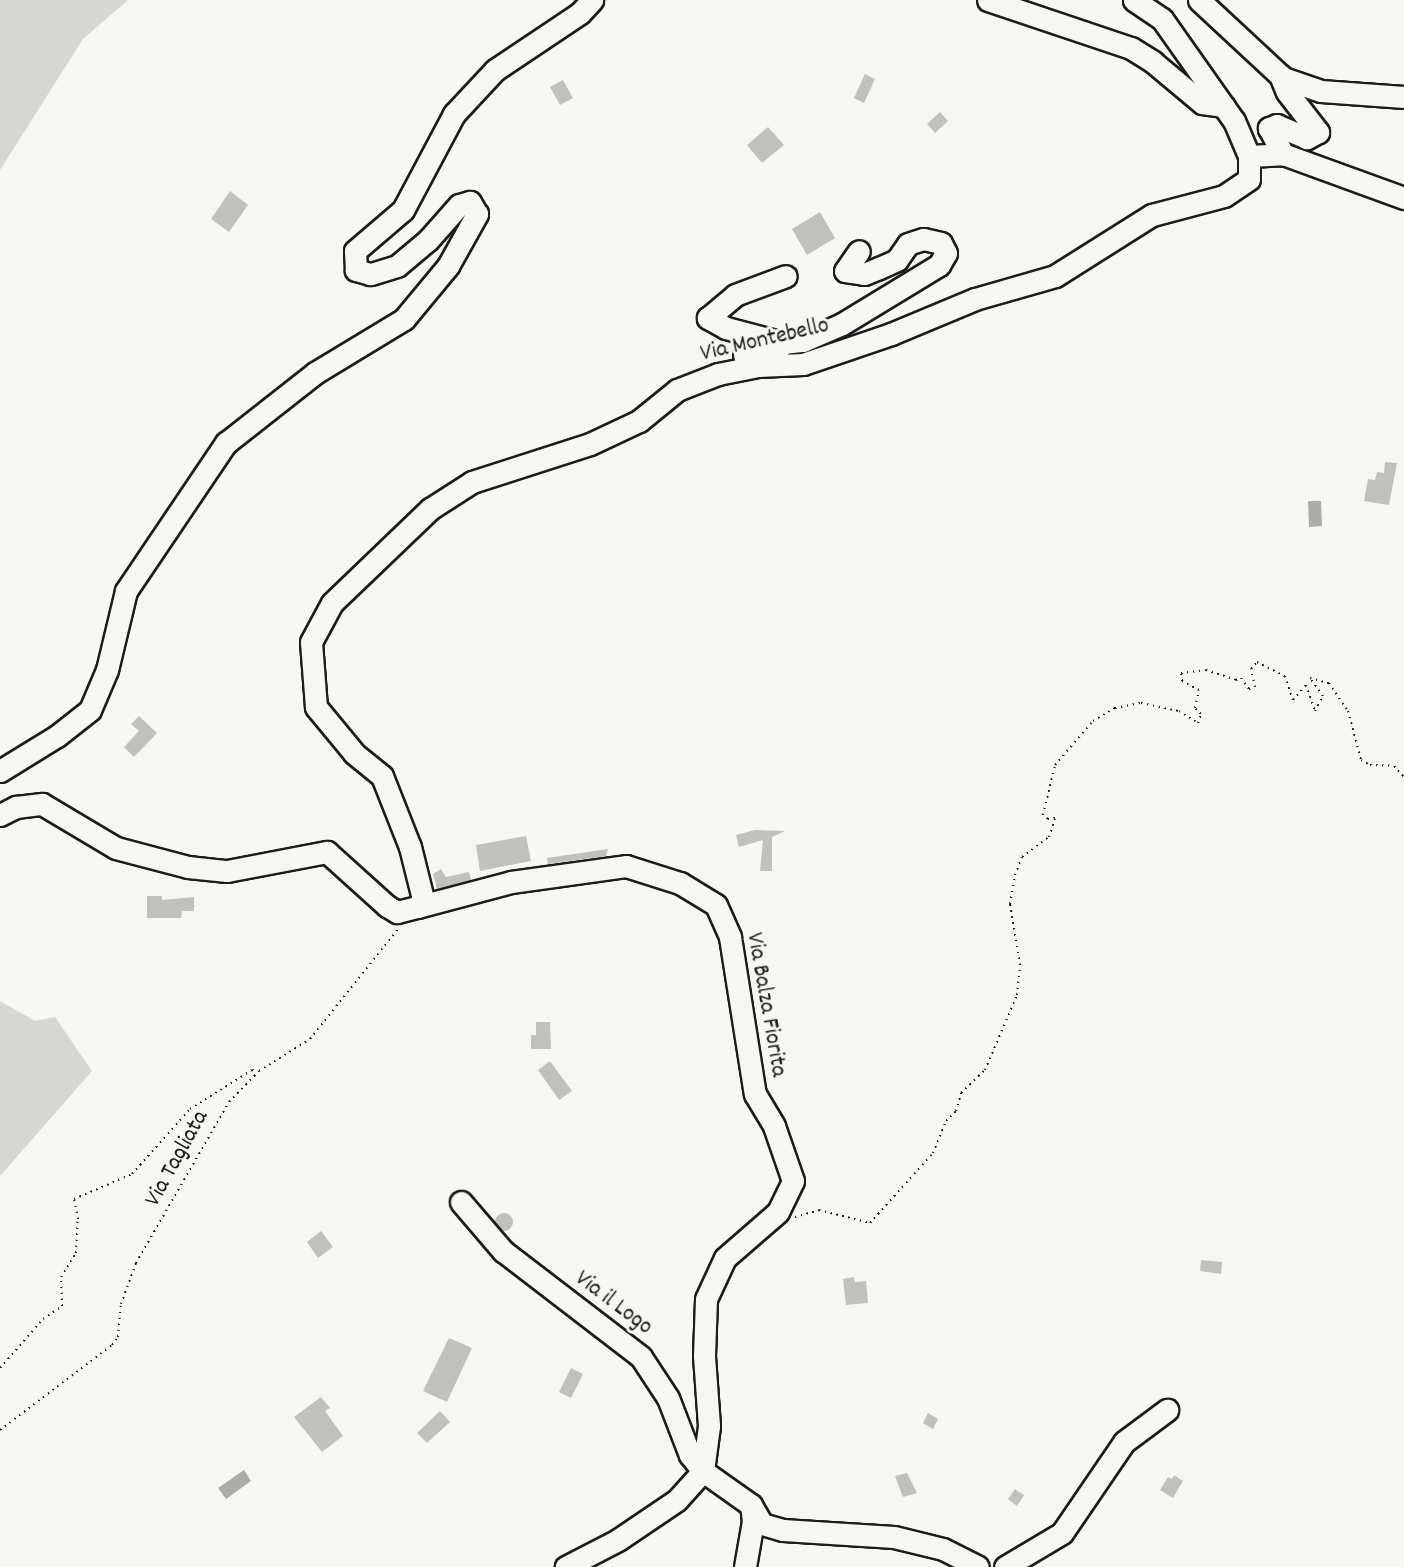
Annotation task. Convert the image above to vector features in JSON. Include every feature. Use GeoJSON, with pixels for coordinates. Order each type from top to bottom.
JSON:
{"type":"FeatureCollection","features":[{"type":"Feature","properties":{"kind":"street"},"geometry":{"type":"LineString","coordinates":[[0,771],[57,736],[90,710],[107,670],[126,591],[226,443],[315,373],[404,319],[448,266],[477,214],[470,202],[459,205],[397,266],[370,274],[356,270],[355,251],[403,210],[454,114],[495,70],[580,13],[592,0]]}},
{"type":"Feature","properties":{"kind":"street"},"geometry":{"type":"LineString","coordinates":[[988,0],[1131,48],[1154,62],[1202,103],[1224,106]]}},
{"type":"Feature","properties":{"kind":"street"},"geometry":{"type":"LineString","coordinates":[[1134,0],[1162,19],[1224,106],[1249,156],[1283,154],[1404,198]]}},
{"type":"Feature","properties":{"kind":"street"},"geometry":{"type":"LineString","coordinates":[[1199,0],[1280,75],[1321,91],[1404,97]]}},
{"type":"Feature","properties":{"kind":"street"},"geometry":{"type":"LineString","coordinates":[[1280,75],[1287,92],[1318,132],[1307,138],[1277,125],[1269,128],[1283,154]]}},
{"type":"Feature","properties":{"kind":"street","name":"Via Montebello"},"geometry":{"type":"LineString","coordinates":[[416,906],[394,801],[382,776],[354,753],[316,707],[311,642],[332,603],[430,509],[472,482],[590,444],[639,421],[677,390],[718,374],[803,364],[891,334],[975,299],[1055,276],[1152,215],[1224,196],[1249,179],[1249,156]]}},
{"type":"Feature","properties":{"kind":"street"},"geometry":{"type":"LineString","coordinates":[[786,276],[735,295],[708,318],[726,328],[783,343],[803,341],[842,324],[939,265],[946,253],[941,243],[923,239],[908,244],[897,260],[879,268],[864,274],[845,271],[859,251]]}},
{"type":"Feature","properties":{"kind":"street"},"geometry":{"type":"LineString","coordinates":[[677,390],[701,368],[725,358],[777,350],[783,343]]}},
{"type":"Feature","properties":{"kind":"street"},"geometry":{"type":"LineString","coordinates":[[0,815],[16,807],[42,804],[116,848],[198,868],[227,871],[327,852],[342,861],[387,906],[397,912],[416,906]]}},
{"type":"Feature","properties":{"kind":"street","name":"Via Balza Fiorita"},"geometry":{"type":"LineString","coordinates":[[416,906],[511,882],[626,866],[672,880],[716,905],[730,937],[755,1094],[774,1126],[793,1181],[778,1212],[725,1258],[705,1299],[704,1356],[710,1426],[703,1471]]}},
{"type":"Feature","properties":{"kind":"street","name":"Via il Logo"},"geometry":{"type":"LineString","coordinates":[[461,1202],[503,1251],[542,1283],[622,1338],[641,1357],[668,1398],[690,1455],[703,1471]]}},
{"type":"Feature","properties":{"kind":"street"},"geometry":{"type":"LineString","coordinates":[[1005,1567],[1062,1533],[1124,1442],[1167,1410]]}},
{"type":"Feature","properties":{"kind":"street"},"geometry":{"type":"LineString","coordinates":[[566,1567],[618,1540],[677,1500],[703,1471],[750,1504],[762,1524],[783,1530],[894,1537],[943,1549],[978,1567]]}},
{"type":"Feature","properties":{"kind":"street"},"geometry":{"type":"LineString","coordinates":[[745,1567],[753,1521],[750,1504]]}},
{"type":"Feature","properties":{"kind":"path"},"geometry":{"type":"LineString","coordinates":[[791,1218],[819,1210],[870,1223],[933,1153],[946,1121],[956,1111],[961,1093],[985,1070],[1017,995],[1020,964],[1010,904],[1022,857],[1048,837],[1055,818],[1047,819],[1043,815],[1055,765],[1093,721],[1114,708],[1141,703],[1179,711],[1198,723],[1201,720],[1195,708],[1199,690],[1182,681],[1183,672],[1206,670],[1236,680],[1241,678],[1249,688],[1255,687],[1251,669],[1257,662],[1285,676],[1293,700],[1306,685],[1315,711],[1323,696],[1310,678],[1329,683],[1348,711],[1361,760],[1370,765],[1394,766],[1404,777]]}},
{"type":"Feature","properties":{"kind":"path","name":"Via Tagliata"},"geometry":{"type":"LineString","coordinates":[[0,1430],[56,1390],[118,1337],[121,1304],[136,1263],[229,1102],[258,1071],[310,1039],[342,1002],[416,906]]}},
{"type":"Feature","properties":{"kind":"path"},"geometry":{"type":"LineString","coordinates":[[0,1368],[43,1320],[62,1306],[61,1277],[76,1253],[78,1219],[74,1199],[132,1174],[190,1109],[252,1070],[258,1071]]}},
{"type":"Feature","properties":{"kind":"shaded area"},"geometry":{"type":"Polygon","coordinates":[[[0,0],[128,0],[83,39],[0,170],[0,0]]]}},
{"type":"Feature","properties":{"kind":"shaded area"},"geometry":{"type":"Polygon","coordinates":[[[1308,501],[1321,501],[1322,526],[1309,527],[1308,501]]]}},
{"type":"Feature","properties":{"kind":"shaded area"},"geometry":{"type":"Polygon","coordinates":[[[0,1001],[35,1021],[55,1017],[92,1071],[0,1176],[0,1001]]]}},
{"type":"Feature","properties":{"kind":"shaded area"},"geometry":{"type":"Polygon","coordinates":[[[244,1470],[251,1481],[226,1499],[218,1488],[244,1470]]]}},
{"type":"Feature","properties":{"kind":"building"},"geometry":{"type":"Polygon","coordinates":[[[865,74],[875,79],[864,103],[854,98],[865,74]]]}},
{"type":"Feature","properties":{"kind":"building"},"geometry":{"type":"Polygon","coordinates":[[[563,80],[573,98],[560,105],[550,87],[563,80]]]}},
{"type":"Feature","properties":{"kind":"building"},"geometry":{"type":"Polygon","coordinates":[[[940,112],[948,121],[935,133],[927,124],[940,112]]]}},
{"type":"Feature","properties":{"kind":"building"},"geometry":{"type":"Polygon","coordinates":[[[768,127],[784,145],[762,163],[747,145],[768,127]]]}},
{"type":"Feature","properties":{"kind":"building"},"geometry":{"type":"Polygon","coordinates":[[[230,191],[248,205],[229,232],[211,219],[230,191]]]}},
{"type":"Feature","properties":{"kind":"building"},"geometry":{"type":"Polygon","coordinates":[[[820,212],[835,238],[807,255],[792,229],[820,212]]]}},
{"type":"Feature","properties":{"kind":"building"},"geometry":{"type":"Polygon","coordinates":[[[1385,462],[1397,463],[1389,505],[1364,501],[1368,479],[1375,480],[1377,472],[1384,473],[1385,462]]]}},
{"type":"Feature","properties":{"kind":"building"},"geometry":{"type":"Polygon","coordinates":[[[139,716],[157,733],[134,757],[124,747],[139,731],[131,724],[139,716]]]}},
{"type":"Feature","properties":{"kind":"building"},"geometry":{"type":"Polygon","coordinates":[[[755,830],[785,831],[772,837],[772,871],[760,871],[763,840],[739,847],[736,835],[755,830]]]}},
{"type":"Feature","properties":{"kind":"building"},"geometry":{"type":"Polygon","coordinates":[[[526,836],[531,861],[480,871],[476,845],[526,836]]]}},
{"type":"Feature","properties":{"kind":"building"},"geometry":{"type":"Polygon","coordinates":[[[608,849],[606,856],[548,864],[547,858],[608,849]]]}},
{"type":"Feature","properties":{"kind":"building"},"geometry":{"type":"Polygon","coordinates":[[[441,869],[446,877],[469,872],[471,880],[437,889],[433,874],[441,869]]]}},
{"type":"Feature","properties":{"kind":"building"},"geometry":{"type":"Polygon","coordinates":[[[147,896],[162,896],[162,900],[194,897],[194,911],[182,911],[181,918],[147,918],[147,896]]]}},
{"type":"Feature","properties":{"kind":"building"},"geometry":{"type":"Polygon","coordinates":[[[536,1022],[550,1022],[551,1049],[531,1049],[531,1035],[536,1035],[536,1022]]]}},
{"type":"Feature","properties":{"kind":"building"},"geometry":{"type":"Polygon","coordinates":[[[550,1061],[572,1091],[559,1100],[538,1070],[550,1061]]]}},
{"type":"Feature","properties":{"kind":"building"},"geometry":{"type":"Polygon","coordinates":[[[500,1213],[508,1213],[513,1218],[511,1229],[500,1231],[495,1226],[495,1218],[500,1213]]]}},
{"type":"Feature","properties":{"kind":"building"},"geometry":{"type":"Polygon","coordinates":[[[321,1231],[333,1247],[318,1258],[307,1242],[321,1231]]]}},
{"type":"Feature","properties":{"kind":"building"},"geometry":{"type":"Polygon","coordinates":[[[1201,1260],[1222,1262],[1221,1274],[1200,1271],[1201,1260]]]}},
{"type":"Feature","properties":{"kind":"building"},"geometry":{"type":"Polygon","coordinates":[[[854,1277],[855,1282],[866,1281],[868,1303],[846,1305],[843,1279],[854,1277]]]}},
{"type":"Feature","properties":{"kind":"building"},"geometry":{"type":"Polygon","coordinates":[[[449,1338],[472,1348],[447,1402],[423,1391],[449,1338]]]}},
{"type":"Feature","properties":{"kind":"building"},"geometry":{"type":"Polygon","coordinates":[[[571,1368],[583,1374],[571,1398],[559,1392],[571,1368]]]}},
{"type":"Feature","properties":{"kind":"building"},"geometry":{"type":"Polygon","coordinates":[[[321,1397],[330,1408],[325,1411],[343,1436],[322,1452],[294,1417],[321,1397]]]}},
{"type":"Feature","properties":{"kind":"building"},"geometry":{"type":"Polygon","coordinates":[[[440,1411],[450,1422],[427,1443],[417,1433],[440,1411]]]}},
{"type":"Feature","properties":{"kind":"building"},"geometry":{"type":"Polygon","coordinates":[[[928,1413],[938,1419],[933,1429],[923,1423],[928,1413]]]}},
{"type":"Feature","properties":{"kind":"building"},"geometry":{"type":"Polygon","coordinates":[[[907,1473],[917,1493],[903,1497],[895,1476],[907,1473]]]}},
{"type":"Feature","properties":{"kind":"building"},"geometry":{"type":"Polygon","coordinates":[[[1174,1475],[1183,1481],[1173,1498],[1160,1490],[1168,1477],[1172,1479],[1174,1475]]]}},
{"type":"Feature","properties":{"kind":"building"},"geometry":{"type":"Polygon","coordinates":[[[1015,1489],[1024,1495],[1017,1506],[1008,1499],[1015,1489]]]}}]}
